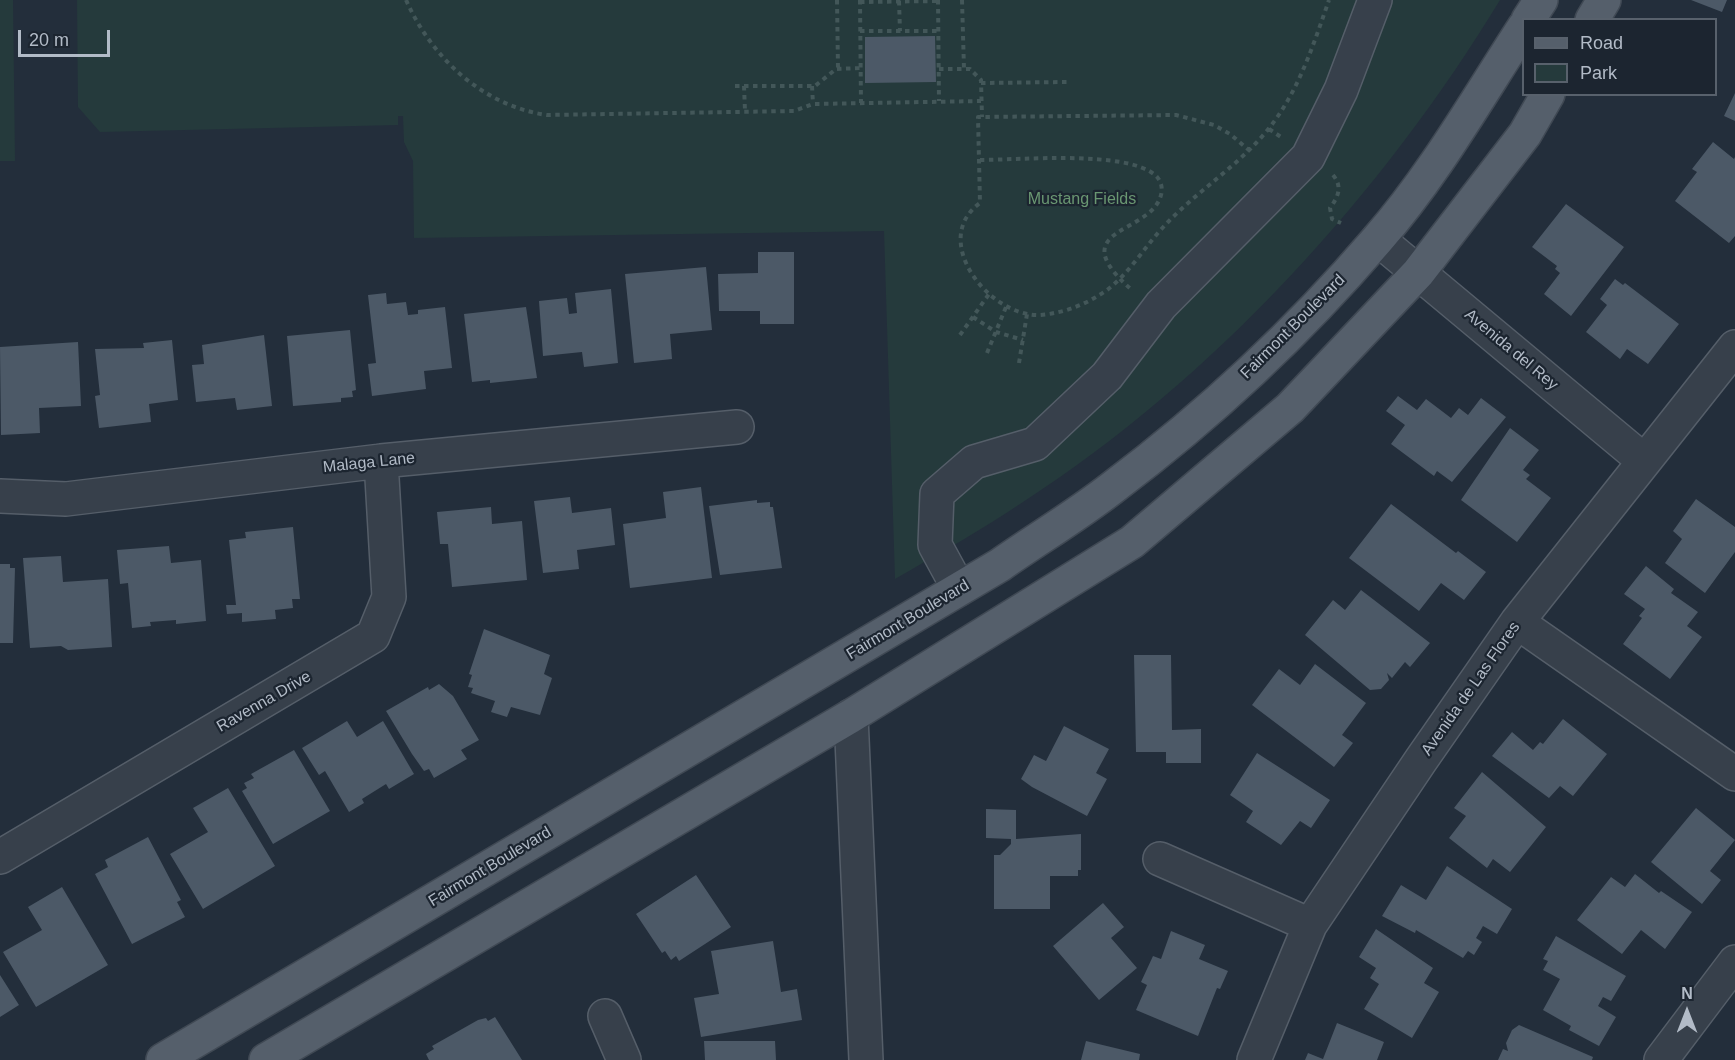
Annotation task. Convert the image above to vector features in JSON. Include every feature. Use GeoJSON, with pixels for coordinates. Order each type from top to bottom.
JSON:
{"type":"FeatureCollection","features":[{"type":"Feature","properties":{"kind":"main road"},"geometry":{"type":"LineString","coordinates":[[1529,18],[1541,0]]}},
{"type":"Feature","properties":{"kind":"main road"},"geometry":{"type":"LineString","coordinates":[[1593,18],[1604,0]]}},
{"type":"Feature","properties":{"kind":"main road","name":"Fairmont Boulevard"},"geometry":{"type":"LineString","coordinates":[[163,1060],[1000,565],[1111,490],[1180,435],[1287,338],[1378,239],[1436,164],[1522,30]]}},
{"type":"Feature","properties":{"kind":"main road"},"geometry":{"type":"LineString","coordinates":[[266,1060],[851,716],[1132,542],[1290,408],[1418,273],[1525,134],[1547,96]]}},
{"type":"Feature","properties":{"kind":"street"},"geometry":{"type":"LineString","coordinates":[[959,589],[935,545],[937,494],[974,462],[1035,444],[1107,376],[1161,305],[1308,157],[1341,90],[1375,0]]}},
{"type":"Feature","properties":{"kind":"street","name":"Avenida del Rey"},"geometry":{"type":"LineString","coordinates":[[1378,239],[1643,460]]}},
{"type":"Feature","properties":{"kind":"street","name":"Avenida de Las Flores"},"geometry":{"type":"LineString","coordinates":[[1254,1060],[1310,925],[1517,622],[1643,460],[1735,347]]}},
{"type":"Feature","properties":{"kind":"street","name":"Malaga Lane"},"geometry":{"type":"LineString","coordinates":[[0,496],[66,499],[381,461],[738,427]]}},
{"type":"Feature","properties":{"kind":"street","name":"Ravenna Drive"},"geometry":{"type":"LineString","coordinates":[[0,857],[373,636],[389,597],[381,461]]}},
{"type":"Feature","properties":{"kind":"street"},"geometry":{"type":"LineString","coordinates":[[1517,622],[1735,774]]}},
{"type":"Feature","properties":{"kind":"street"},"geometry":{"type":"LineString","coordinates":[[851,716],[866,1060]]}},
{"type":"Feature","properties":{"kind":"street"},"geometry":{"type":"LineString","coordinates":[[1160,859],[1310,925]]}},
{"type":"Feature","properties":{"kind":"street"},"geometry":{"type":"LineString","coordinates":[[1661,1060],[1735,962]]}},
{"type":"Feature","properties":{"kind":"street"},"geometry":{"type":"LineString","coordinates":[[605,1016],[624,1060]]}},
{"type":"Feature","properties":{"kind":"path"},"geometry":{"type":"LineString","coordinates":[[406,0],[429,44],[448,64],[488,93],[529,112],[548,115],[794,111],[813,105],[981,101]]}},
{"type":"Feature","properties":{"kind":"path"},"geometry":{"type":"LineString","coordinates":[[837,0],[838,69]]}},
{"type":"Feature","properties":{"kind":"path"},"geometry":{"type":"LineString","coordinates":[[861,104],[860,1],[938,0],[939,101]]}},
{"type":"Feature","properties":{"kind":"path"},"geometry":{"type":"LineString","coordinates":[[962,0],[964,69]]}},
{"type":"Feature","properties":{"kind":"path"},"geometry":{"type":"LineString","coordinates":[[1250,152],[1230,134],[1214,125],[1176,115],[978,117],[980,203],[964,219],[961,236],[963,255],[972,275],[989,294],[1006,307],[1027,314],[1057,313],[1081,306],[1109,288],[1167,223],[1250,152],[1279,115],[1301,77],[1329,0]]}},
{"type":"Feature","properties":{"kind":"path"},"geometry":{"type":"LineString","coordinates":[[899,1],[900,31]]}},
{"type":"Feature","properties":{"kind":"path"},"geometry":{"type":"LineString","coordinates":[[860,31],[938,31]]}},
{"type":"Feature","properties":{"kind":"path"},"geometry":{"type":"LineString","coordinates":[[735,86],[812,86],[838,69],[861,68]]}},
{"type":"Feature","properties":{"kind":"path"},"geometry":{"type":"LineString","coordinates":[[939,69],[970,69],[981,83],[982,117]]}},
{"type":"Feature","properties":{"kind":"path"},"geometry":{"type":"LineString","coordinates":[[981,83],[1067,82]]}},
{"type":"Feature","properties":{"kind":"path"},"geometry":{"type":"LineString","coordinates":[[744,86],[745,111]]}},
{"type":"Feature","properties":{"kind":"path"},"geometry":{"type":"LineString","coordinates":[[812,86],[813,105]]}},
{"type":"Feature","properties":{"kind":"path"},"geometry":{"type":"LineString","coordinates":[[979,160],[1108,161],[1149,170],[1159,178],[1163,190],[1160,201],[1153,210],[1118,231],[1109,240],[1105,252],[1109,266],[1140,296]]}},
{"type":"Feature","properties":{"kind":"path"},"geometry":{"type":"LineString","coordinates":[[1329,171],[1336,178],[1339,186],[1339,195],[1330,208],[1330,214],[1332,219],[1341,223]]}},
{"type":"Feature","properties":{"kind":"path"},"geometry":{"type":"LineString","coordinates":[[960,335],[989,294]]}},
{"type":"Feature","properties":{"kind":"path"},"geometry":{"type":"LineString","coordinates":[[987,353],[1006,307]]}},
{"type":"Feature","properties":{"kind":"path"},"geometry":{"type":"LineString","coordinates":[[1019,363],[1027,314]]}},
{"type":"Feature","properties":{"kind":"path"},"geometry":{"type":"LineString","coordinates":[[973,317],[996,332],[1023,340]]}},
{"type":"Feature","properties":{"kind":"green space"},"geometry":{"type":"Polygon","coordinates":[[[0,0],[13,0],[15,161],[0,161],[0,0]]]}},
{"type":"Feature","properties":{"kind":"green space","name":"Mustang Fields"},"geometry":{"type":"Polygon","coordinates":[[[77,0],[1500,0],[1454,72],[1403,143],[1348,211],[1289,277],[1227,340],[1162,399],[1094,453],[992,522],[895,579],[884,231],[414,238],[413,161],[404,142],[403,116],[398,116],[398,125],[100,132],[78,107],[77,0]]]}},
{"type":"Feature","properties":{"kind":"building"},"geometry":{"type":"Polygon","coordinates":[[[1691,0],[1727,0],[1722,12],[1691,0]]]}},
{"type":"Feature","properties":{"kind":"building"},"geometry":{"type":"Polygon","coordinates":[[[935,36],[936,82],[865,83],[865,37],[935,36]]]}},
{"type":"Feature","properties":{"kind":"building"},"geometry":{"type":"Polygon","coordinates":[[[1735,93],[1735,121],[1724,116],[1735,93]]]}},
{"type":"Feature","properties":{"kind":"building"},"geometry":{"type":"Polygon","coordinates":[[[1713,142],[1734,159],[1735,157],[1735,236],[1729,243],[1675,201],[1697,172],[1692,169],[1713,142]]]}},
{"type":"Feature","properties":{"kind":"building"},"geometry":{"type":"Polygon","coordinates":[[[1566,204],[1624,247],[1571,316],[1544,294],[1560,273],[1555,269],[1557,266],[1532,247],[1566,204]]]}},
{"type":"Feature","properties":{"kind":"building"},"geometry":{"type":"Polygon","coordinates":[[[758,252],[794,252],[794,324],[760,324],[760,311],[719,311],[718,274],[758,273],[758,252]]]}},
{"type":"Feature","properties":{"kind":"building"},"geometry":{"type":"Polygon","coordinates":[[[706,267],[712,330],[670,334],[672,359],[634,363],[625,274],[706,267]]]}},
{"type":"Feature","properties":{"kind":"building"},"geometry":{"type":"Polygon","coordinates":[[[1615,279],[1623,285],[1625,283],[1679,324],[1648,364],[1627,349],[1620,359],[1586,332],[1607,305],[1600,299],[1615,279]]]}},
{"type":"Feature","properties":{"kind":"building"},"geometry":{"type":"Polygon","coordinates":[[[611,289],[618,363],[584,367],[582,352],[543,356],[539,301],[567,298],[569,314],[577,313],[575,293],[611,289]]]}},
{"type":"Feature","properties":{"kind":"building"},"geometry":{"type":"Polygon","coordinates":[[[386,293],[387,304],[406,302],[408,315],[418,314],[418,310],[445,307],[452,368],[424,371],[426,389],[372,396],[368,364],[376,363],[368,295],[386,293]]]}},
{"type":"Feature","properties":{"kind":"building"},"geometry":{"type":"Polygon","coordinates":[[[526,307],[537,378],[490,383],[490,380],[472,382],[464,314],[526,307]]]}},
{"type":"Feature","properties":{"kind":"building"},"geometry":{"type":"Polygon","coordinates":[[[350,330],[356,390],[352,391],[353,397],[341,398],[341,402],[293,406],[287,336],[350,330]]]}},
{"type":"Feature","properties":{"kind":"building"},"geometry":{"type":"Polygon","coordinates":[[[264,335],[272,406],[237,410],[235,398],[196,402],[192,365],[204,364],[202,345],[264,335]]]}},
{"type":"Feature","properties":{"kind":"building"},"geometry":{"type":"Polygon","coordinates":[[[172,340],[178,400],[149,404],[151,422],[99,428],[95,396],[100,395],[95,349],[144,348],[143,343],[172,340]]]}},
{"type":"Feature","properties":{"kind":"building"},"geometry":{"type":"Polygon","coordinates":[[[78,342],[81,406],[39,408],[40,433],[1,435],[0,347],[78,342]]]}},
{"type":"Feature","properties":{"kind":"building"},"geometry":{"type":"Polygon","coordinates":[[[1398,396],[1417,410],[1426,399],[1451,418],[1459,408],[1468,415],[1481,398],[1506,417],[1452,482],[1437,471],[1434,476],[1391,444],[1405,425],[1386,411],[1398,396]]]}},
{"type":"Feature","properties":{"kind":"building"},"geometry":{"type":"Polygon","coordinates":[[[1510,428],[1539,450],[1523,470],[1530,475],[1526,479],[1551,498],[1517,542],[1461,500],[1510,428]]]}},
{"type":"Feature","properties":{"kind":"building"},"geometry":{"type":"Polygon","coordinates":[[[701,487],[712,578],[630,588],[623,524],[666,518],[663,492],[701,487]]]}},
{"type":"Feature","properties":{"kind":"building"},"geometry":{"type":"Polygon","coordinates":[[[570,497],[572,513],[611,508],[615,545],[577,550],[579,569],[543,573],[534,501],[570,497]]]}},
{"type":"Feature","properties":{"kind":"building"},"geometry":{"type":"Polygon","coordinates":[[[1696,499],[1735,527],[1735,552],[1705,593],[1665,563],[1682,539],[1673,531],[1696,499]]]}},
{"type":"Feature","properties":{"kind":"building"},"geometry":{"type":"Polygon","coordinates":[[[757,500],[757,503],[770,502],[770,507],[773,507],[782,568],[720,575],[709,506],[757,500]]]}},
{"type":"Feature","properties":{"kind":"building"},"geometry":{"type":"Polygon","coordinates":[[[1391,504],[1456,553],[1458,551],[1486,572],[1464,600],[1441,583],[1419,611],[1349,558],[1391,504]]]}},
{"type":"Feature","properties":{"kind":"building"},"geometry":{"type":"Polygon","coordinates":[[[491,507],[492,524],[522,521],[527,580],[452,587],[448,544],[440,544],[437,512],[491,507]]]}},
{"type":"Feature","properties":{"kind":"building"},"geometry":{"type":"Polygon","coordinates":[[[293,527],[300,599],[292,599],[293,608],[275,610],[276,619],[242,622],[242,613],[227,614],[226,605],[236,605],[229,540],[246,538],[245,532],[293,527]]]}},
{"type":"Feature","properties":{"kind":"building"},"geometry":{"type":"Polygon","coordinates":[[[169,546],[171,563],[201,560],[206,621],[176,624],[176,620],[150,622],[151,626],[132,628],[128,583],[120,584],[117,550],[169,546]]]}},
{"type":"Feature","properties":{"kind":"building"},"geometry":{"type":"Polygon","coordinates":[[[61,556],[63,582],[108,579],[112,647],[68,650],[61,646],[30,648],[23,558],[61,556]]]}},
{"type":"Feature","properties":{"kind":"building"},"geometry":{"type":"Polygon","coordinates":[[[0,564],[10,564],[10,568],[15,568],[13,643],[0,643],[0,564]]]}},
{"type":"Feature","properties":{"kind":"building"},"geometry":{"type":"Polygon","coordinates":[[[1646,566],[1674,589],[1671,593],[1698,612],[1687,626],[1702,637],[1670,679],[1623,644],[1642,618],[1639,616],[1645,609],[1624,594],[1646,566]]]}},
{"type":"Feature","properties":{"kind":"building"},"geometry":{"type":"Polygon","coordinates":[[[1361,590],[1430,643],[1410,667],[1405,662],[1392,678],[1387,673],[1389,680],[1381,689],[1370,690],[1305,635],[1333,600],[1345,610],[1361,590]]]}},
{"type":"Feature","properties":{"kind":"building"},"geometry":{"type":"Polygon","coordinates":[[[484,629],[550,655],[544,674],[552,678],[540,715],[511,707],[507,717],[491,712],[495,701],[471,693],[473,688],[468,687],[472,675],[469,674],[484,629]]]}},
{"type":"Feature","properties":{"kind":"building"},"geometry":{"type":"Polygon","coordinates":[[[1134,655],[1171,655],[1172,730],[1201,729],[1201,763],[1166,763],[1166,752],[1136,752],[1134,655]]]}},
{"type":"Feature","properties":{"kind":"building"},"geometry":{"type":"Polygon","coordinates":[[[1315,664],[1366,703],[1342,735],[1353,743],[1334,767],[1252,705],[1279,669],[1300,685],[1315,664]]]}},
{"type":"Feature","properties":{"kind":"building"},"geometry":{"type":"Polygon","coordinates":[[[439,684],[453,696],[479,740],[461,750],[467,759],[434,778],[429,769],[424,771],[386,711],[428,687],[429,690],[439,684]]]}},
{"type":"Feature","properties":{"kind":"building"},"geometry":{"type":"Polygon","coordinates":[[[1563,719],[1607,754],[1573,796],[1560,786],[1549,798],[1492,756],[1512,732],[1533,750],[1540,742],[1543,744],[1563,719]]]}},
{"type":"Feature","properties":{"kind":"building"},"geometry":{"type":"Polygon","coordinates":[[[347,721],[357,737],[383,721],[414,774],[389,789],[386,784],[362,799],[364,803],[349,812],[325,771],[319,775],[302,748],[347,721]]]}},
{"type":"Feature","properties":{"kind":"building"},"geometry":{"type":"Polygon","coordinates":[[[1064,726],[1109,749],[1096,773],[1107,779],[1087,816],[1021,779],[1034,755],[1046,761],[1064,726]]]}},
{"type":"Feature","properties":{"kind":"building"},"geometry":{"type":"Polygon","coordinates":[[[294,750],[330,811],[273,844],[242,791],[247,788],[244,783],[254,778],[251,774],[294,750]]]}},
{"type":"Feature","properties":{"kind":"building"},"geometry":{"type":"Polygon","coordinates":[[[1257,753],[1330,800],[1311,828],[1300,821],[1281,845],[1246,822],[1253,811],[1230,795],[1257,753]]]}},
{"type":"Feature","properties":{"kind":"building"},"geometry":{"type":"Polygon","coordinates":[[[1482,772],[1546,827],[1510,872],[1493,859],[1487,868],[1449,838],[1466,816],[1454,808],[1482,772]]]}},
{"type":"Feature","properties":{"kind":"building"},"geometry":{"type":"Polygon","coordinates":[[[228,788],[275,866],[203,909],[170,854],[208,832],[193,808],[228,788]]]}},
{"type":"Feature","properties":{"kind":"building"},"geometry":{"type":"Polygon","coordinates":[[[1696,808],[1735,840],[1710,871],[1721,880],[1702,904],[1651,862],[1696,808]]]}},
{"type":"Feature","properties":{"kind":"building"},"geometry":{"type":"Polygon","coordinates":[[[986,809],[1016,810],[1016,839],[1081,834],[1081,870],[1078,870],[1078,876],[1050,876],[1050,909],[994,909],[994,855],[1000,855],[1011,844],[1011,839],[986,838],[986,809]]]}},
{"type":"Feature","properties":{"kind":"building"},"geometry":{"type":"Polygon","coordinates":[[[148,837],[181,900],[177,902],[185,917],[132,944],[95,874],[108,867],[105,860],[148,837]]]}},
{"type":"Feature","properties":{"kind":"building"},"geometry":{"type":"Polygon","coordinates":[[[1447,866],[1512,909],[1497,934],[1483,926],[1476,938],[1482,942],[1474,955],[1468,951],[1463,958],[1416,930],[1415,933],[1382,916],[1401,885],[1426,900],[1447,866]]]}},
{"type":"Feature","properties":{"kind":"building"},"geometry":{"type":"Polygon","coordinates":[[[1635,874],[1659,893],[1661,891],[1692,912],[1665,949],[1641,930],[1622,954],[1577,920],[1611,877],[1625,887],[1635,874]]]}},
{"type":"Feature","properties":{"kind":"building"},"geometry":{"type":"Polygon","coordinates":[[[696,875],[731,927],[679,961],[676,956],[671,960],[665,951],[662,953],[636,914],[696,875]]]}},
{"type":"Feature","properties":{"kind":"building"},"geometry":{"type":"Polygon","coordinates":[[[62,887],[108,965],[36,1007],[3,952],[42,930],[28,907],[62,887]]]}},
{"type":"Feature","properties":{"kind":"building"},"geometry":{"type":"Polygon","coordinates":[[[1103,903],[1124,927],[1111,938],[1137,968],[1099,1000],[1053,946],[1103,903]]]}},
{"type":"Feature","properties":{"kind":"building"},"geometry":{"type":"Polygon","coordinates":[[[1376,929],[1433,968],[1424,983],[1439,992],[1412,1038],[1364,1009],[1379,984],[1370,978],[1376,968],[1359,957],[1376,929]]]}},
{"type":"Feature","properties":{"kind":"building"},"geometry":{"type":"Polygon","coordinates":[[[1171,931],[1205,945],[1199,959],[1228,971],[1220,989],[1217,988],[1198,1036],[1136,1010],[1147,985],[1141,982],[1153,956],[1161,959],[1171,931]]]}},
{"type":"Feature","properties":{"kind":"building"},"geometry":{"type":"Polygon","coordinates":[[[1556,936],[1626,976],[1611,1001],[1603,997],[1598,1006],[1616,1017],[1599,1046],[1569,1030],[1571,1026],[1543,1010],[1560,979],[1543,970],[1548,961],[1543,959],[1556,936]]]}},
{"type":"Feature","properties":{"kind":"building"},"geometry":{"type":"Polygon","coordinates":[[[773,941],[781,992],[797,989],[802,1020],[701,1037],[694,998],[719,994],[711,951],[773,941]]]}},
{"type":"Feature","properties":{"kind":"building"},"geometry":{"type":"Polygon","coordinates":[[[0,975],[19,1005],[0,1017],[0,975]]]}},
{"type":"Feature","properties":{"kind":"building"},"geometry":{"type":"Polygon","coordinates":[[[495,1017],[522,1060],[429,1060],[426,1054],[434,1049],[432,1046],[478,1020],[486,1018],[488,1021],[495,1017]]]}},
{"type":"Feature","properties":{"kind":"building"},"geometry":{"type":"Polygon","coordinates":[[[1337,1023],[1384,1042],[1377,1060],[1305,1060],[1308,1053],[1323,1059],[1337,1023]]]}},
{"type":"Feature","properties":{"kind":"building"},"geometry":{"type":"Polygon","coordinates":[[[1519,1025],[1593,1057],[1592,1060],[1498,1060],[1503,1049],[1508,1051],[1506,1043],[1512,1030],[1519,1025]]]}},
{"type":"Feature","properties":{"kind":"building"},"geometry":{"type":"Polygon","coordinates":[[[704,1041],[775,1041],[776,1060],[705,1060],[704,1041]]]}},
{"type":"Feature","properties":{"kind":"building"},"geometry":{"type":"Polygon","coordinates":[[[1086,1041],[1140,1054],[1139,1060],[1081,1060],[1086,1041]]]}}]}
